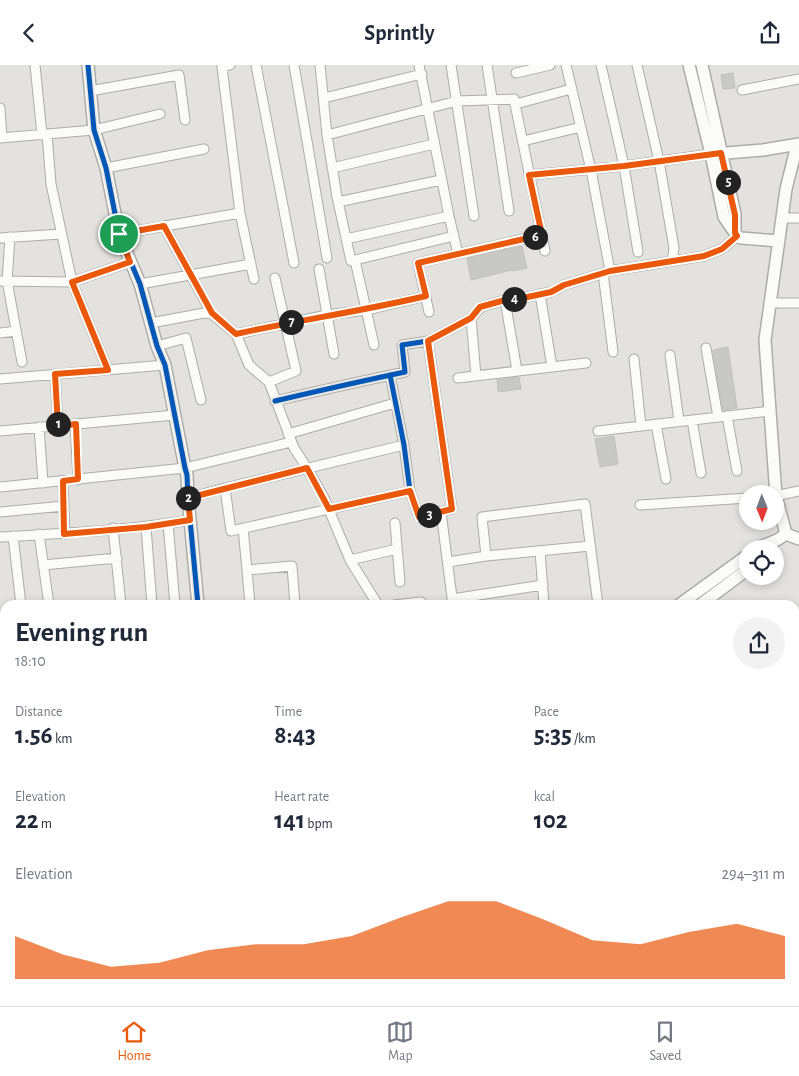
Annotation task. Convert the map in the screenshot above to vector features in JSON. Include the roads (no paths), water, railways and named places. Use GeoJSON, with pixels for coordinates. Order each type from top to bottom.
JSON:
{"type":"FeatureCollection","features":[{"type":"Feature","properties":{"kind":"street"},"geometry":{"type":"LineString","coordinates":[[35,65],[51,184],[72,282],[108,370]]}},
{"type":"Feature","properties":{"kind":"street"},"geometry":{"type":"LineString","coordinates":[[88,65],[94,130],[106,168],[119,234],[140,285],[157,346],[165,365],[185,469],[188,475],[188,498],[198,600]]}},
{"type":"Feature","properties":{"kind":"street"},"geometry":{"type":"LineString","coordinates":[[230,65],[222,67],[240,213],[254,279]]}},
{"type":"Feature","properties":{"kind":"street"},"geometry":{"type":"LineString","coordinates":[[256,65],[294,263]]}},
{"type":"Feature","properties":{"kind":"street"},"geometry":{"type":"LineString","coordinates":[[294,65],[327,258]]}},
{"type":"Feature","properties":{"kind":"street"},"geometry":{"type":"LineString","coordinates":[[320,65],[332,168],[351,261],[454,236]]}},
{"type":"Feature","properties":{"kind":"street"},"geometry":{"type":"LineString","coordinates":[[451,65],[474,216]]}},
{"type":"Feature","properties":{"kind":"street"},"geometry":{"type":"LineString","coordinates":[[488,65],[509,211]]}},
{"type":"Feature","properties":{"kind":"street"},"geometry":{"type":"LineString","coordinates":[[516,73],[550,65]]}},
{"type":"Feature","properties":{"kind":"street"},"geometry":{"type":"LineString","coordinates":[[566,65],[591,170],[607,272],[613,352]]}},
{"type":"Feature","properties":{"kind":"street"},"geometry":{"type":"LineString","coordinates":[[601,65],[624,166],[638,252]]}},
{"type":"Feature","properties":{"kind":"street"},"geometry":{"type":"LineString","coordinates":[[637,65],[659,161],[674,248],[672,261]]}},
{"type":"Feature","properties":{"kind":"street"},"geometry":{"type":"LineString","coordinates":[[275,401],[405,372],[402,345],[428,341],[471,318],[480,307],[505,300],[551,292],[564,285],[607,272],[704,256],[717,252],[736,234],[735,215],[689,65]]}},
{"type":"Feature","properties":{"kind":"street"},"geometry":{"type":"LineString","coordinates":[[702,65],[716,154]]}},
{"type":"Feature","properties":{"kind":"street"},"geometry":{"type":"LineString","coordinates":[[324,98],[420,70],[448,216],[458,254]]}},
{"type":"Feature","properties":{"kind":"street"},"geometry":{"type":"LineString","coordinates":[[90,91],[179,75],[184,120]]}},
{"type":"Feature","properties":{"kind":"street"},"geometry":{"type":"LineString","coordinates":[[742,91],[799,79]]}},
{"type":"Feature","properties":{"kind":"street"},"geometry":{"type":"LineString","coordinates":[[516,104],[571,89]]}},
{"type":"Feature","properties":{"kind":"street"},"geometry":{"type":"LineString","coordinates":[[327,135],[457,101],[514,99],[545,251]]}},
{"type":"Feature","properties":{"kind":"street"},"geometry":{"type":"LineString","coordinates":[[0,107],[1,138],[94,130],[160,114]]}},
{"type":"Feature","properties":{"kind":"street"},"geometry":{"type":"LineString","coordinates":[[523,141],[581,127]]}},
{"type":"Feature","properties":{"kind":"street"},"geometry":{"type":"LineString","coordinates":[[332,168],[434,144]]}},
{"type":"Feature","properties":{"kind":"street"},"geometry":{"type":"LineString","coordinates":[[529,175],[591,170],[798,145],[795,165],[786,189],[765,340],[775,485]]}},
{"type":"Feature","properties":{"kind":"street"},"geometry":{"type":"LineString","coordinates":[[106,168],[204,149]]}},
{"type":"Feature","properties":{"kind":"street"},"geometry":{"type":"LineString","coordinates":[[338,202],[441,180]]}},
{"type":"Feature","properties":{"kind":"street"},"geometry":{"type":"LineString","coordinates":[[119,234],[240,213]]}},
{"type":"Feature","properties":{"kind":"street"},"geometry":{"type":"LineString","coordinates":[[346,239],[448,216]]}},
{"type":"Feature","properties":{"kind":"street"},"geometry":{"type":"LineString","coordinates":[[782,218],[799,218]]}},
{"type":"Feature","properties":{"kind":"street"},"geometry":{"type":"LineString","coordinates":[[164,226],[212,313],[236,334],[249,365],[269,382],[290,438],[329,509],[350,560],[375,600]]}},
{"type":"Feature","properties":{"kind":"street"},"geometry":{"type":"LineString","coordinates":[[0,238],[61,234]]}},
{"type":"Feature","properties":{"kind":"street"},"geometry":{"type":"LineString","coordinates":[[736,234],[747,239],[778,241]]}},
{"type":"Feature","properties":{"kind":"street"},"geometry":{"type":"LineString","coordinates":[[429,313],[418,263],[542,235]]}},
{"type":"Feature","properties":{"kind":"street"},"geometry":{"type":"LineString","coordinates":[[10,237],[3,281],[22,362]]}},
{"type":"Feature","properties":{"kind":"street"},"geometry":{"type":"LineString","coordinates":[[355,260],[374,345]]}},
{"type":"Feature","properties":{"kind":"street"},"geometry":{"type":"LineString","coordinates":[[3,281],[72,282],[130,262]]}},
{"type":"Feature","properties":{"kind":"street"},"geometry":{"type":"LineString","coordinates":[[140,285],[251,264]]}},
{"type":"Feature","properties":{"kind":"street"},"geometry":{"type":"LineString","coordinates":[[319,269],[334,354]]}},
{"type":"Feature","properties":{"kind":"street"},"geometry":{"type":"LineString","coordinates":[[269,382],[296,371],[275,278]]}},
{"type":"Feature","properties":{"kind":"street"},"geometry":{"type":"LineString","coordinates":[[540,294],[552,367]]}},
{"type":"Feature","properties":{"kind":"street"},"geometry":{"type":"LineString","coordinates":[[236,334],[327,315],[367,310],[426,296]]}},
{"type":"Feature","properties":{"kind":"street"},"geometry":{"type":"LineString","coordinates":[[505,300],[517,371]]}},
{"type":"Feature","properties":{"kind":"street"},"geometry":{"type":"LineString","coordinates":[[769,303],[799,303]]}},
{"type":"Feature","properties":{"kind":"street"},"geometry":{"type":"LineString","coordinates":[[151,323],[212,313]]}},
{"type":"Feature","properties":{"kind":"street"},"geometry":{"type":"LineString","coordinates":[[471,318],[476,376]]}},
{"type":"Feature","properties":{"kind":"street"},"geometry":{"type":"LineString","coordinates":[[0,333],[16,331]]}},
{"type":"Feature","properties":{"kind":"street"},"geometry":{"type":"LineString","coordinates":[[157,346],[186,339],[201,400]]}},
{"type":"Feature","properties":{"kind":"street"},"geometry":{"type":"LineString","coordinates":[[390,375],[404,445],[410,491],[419,517],[452,509],[428,341]]}},
{"type":"Feature","properties":{"kind":"street"},"geometry":{"type":"LineString","coordinates":[[706,348],[737,471]]}},
{"type":"Feature","properties":{"kind":"street"},"geometry":{"type":"LineString","coordinates":[[670,355],[679,421]]}},
{"type":"Feature","properties":{"kind":"street"},"geometry":{"type":"LineString","coordinates":[[634,359],[641,426]]}},
{"type":"Feature","properties":{"kind":"street"},"geometry":{"type":"LineString","coordinates":[[458,378],[586,363]]}},
{"type":"Feature","properties":{"kind":"street"},"geometry":{"type":"LineString","coordinates":[[0,379],[165,365]]}},
{"type":"Feature","properties":{"kind":"street"},"geometry":{"type":"LineString","coordinates":[[55,374],[58,426]]}},
{"type":"Feature","properties":{"kind":"street"},"geometry":{"type":"LineString","coordinates":[[0,487],[185,469],[290,438],[395,403]]}},
{"type":"Feature","properties":{"kind":"street"},"geometry":{"type":"LineString","coordinates":[[598,431],[770,411]]}},
{"type":"Feature","properties":{"kind":"street"},"geometry":{"type":"LineString","coordinates":[[0,431],[175,415]]}},
{"type":"Feature","properties":{"kind":"street"},"geometry":{"type":"LineString","coordinates":[[692,420],[701,473]]}},
{"type":"Feature","properties":{"kind":"street"},"geometry":{"type":"LineString","coordinates":[[76,424],[78,479]]}},
{"type":"Feature","properties":{"kind":"street"},"geometry":{"type":"LineString","coordinates":[[656,424],[666,479]]}},
{"type":"Feature","properties":{"kind":"street"},"geometry":{"type":"LineString","coordinates":[[39,427],[43,483]]}},
{"type":"Feature","properties":{"kind":"street"},"geometry":{"type":"LineString","coordinates":[[188,498],[404,445]]}},
{"type":"Feature","properties":{"kind":"street"},"geometry":{"type":"LineString","coordinates":[[63,481],[64,534]]}},
{"type":"Feature","properties":{"kind":"street"},"geometry":{"type":"LineString","coordinates":[[225,488],[231,531],[410,491]]}},
{"type":"Feature","properties":{"kind":"street"},"geometry":{"type":"LineString","coordinates":[[784,494],[799,491]]}},
{"type":"Feature","properties":{"kind":"street"},"geometry":{"type":"LineString","coordinates":[[640,505],[739,499]]}},
{"type":"Feature","properties":{"kind":"street"},"geometry":{"type":"LineString","coordinates":[[486,556],[482,517],[585,504],[597,600]]}},
{"type":"Feature","properties":{"kind":"street"},"geometry":{"type":"LineString","coordinates":[[0,512],[64,506]]}},
{"type":"Feature","properties":{"kind":"street"},"geometry":{"type":"LineString","coordinates":[[441,512],[453,600]]}},
{"type":"Feature","properties":{"kind":"street"},"geometry":{"type":"LineString","coordinates":[[0,537],[146,527],[190,520]]}},
{"type":"Feature","properties":{"kind":"street"},"geometry":{"type":"LineString","coordinates":[[168,523],[175,600]]}},
{"type":"Feature","properties":{"kind":"street"},"geometry":{"type":"LineString","coordinates":[[394,523],[400,581]]}},
{"type":"Feature","properties":{"kind":"street"},"geometry":{"type":"LineString","coordinates":[[146,527],[152,600]]}},
{"type":"Feature","properties":{"kind":"street"},"geometry":{"type":"LineString","coordinates":[[113,528],[121,600]]}},
{"type":"Feature","properties":{"kind":"street"},"geometry":{"type":"LineString","coordinates":[[243,528],[250,600]]}},
{"type":"Feature","properties":{"kind":"street"},"geometry":{"type":"LineString","coordinates":[[39,534],[48,600]]}},
{"type":"Feature","properties":{"kind":"street"},"geometry":{"type":"LineString","coordinates":[[13,536],[21,600]]}},
{"type":"Feature","properties":{"kind":"street"},"geometry":{"type":"LineString","coordinates":[[448,562],[486,556],[590,546]]}},
{"type":"Feature","properties":{"kind":"street"},"geometry":{"type":"LineString","coordinates":[[350,560],[397,549]]}},
{"type":"Feature","properties":{"kind":"street"},"geometry":{"type":"LineString","coordinates":[[540,551],[544,600]]}},
{"type":"Feature","properties":{"kind":"street"},"geometry":{"type":"LineString","coordinates":[[43,565],[117,558]]}},
{"type":"Feature","properties":{"kind":"street"},"geometry":{"type":"LineString","coordinates":[[687,600],[739,562]]}},
{"type":"Feature","properties":{"kind":"street"},"geometry":{"type":"LineString","coordinates":[[247,570],[292,566],[295,600]]}},
{"type":"Feature","properties":{"kind":"street"},"geometry":{"type":"LineString","coordinates":[[707,600],[739,576]]}},
{"type":"Feature","properties":{"kind":"street"},"geometry":{"type":"LineString","coordinates":[[464,600],[543,585]]}}]}
